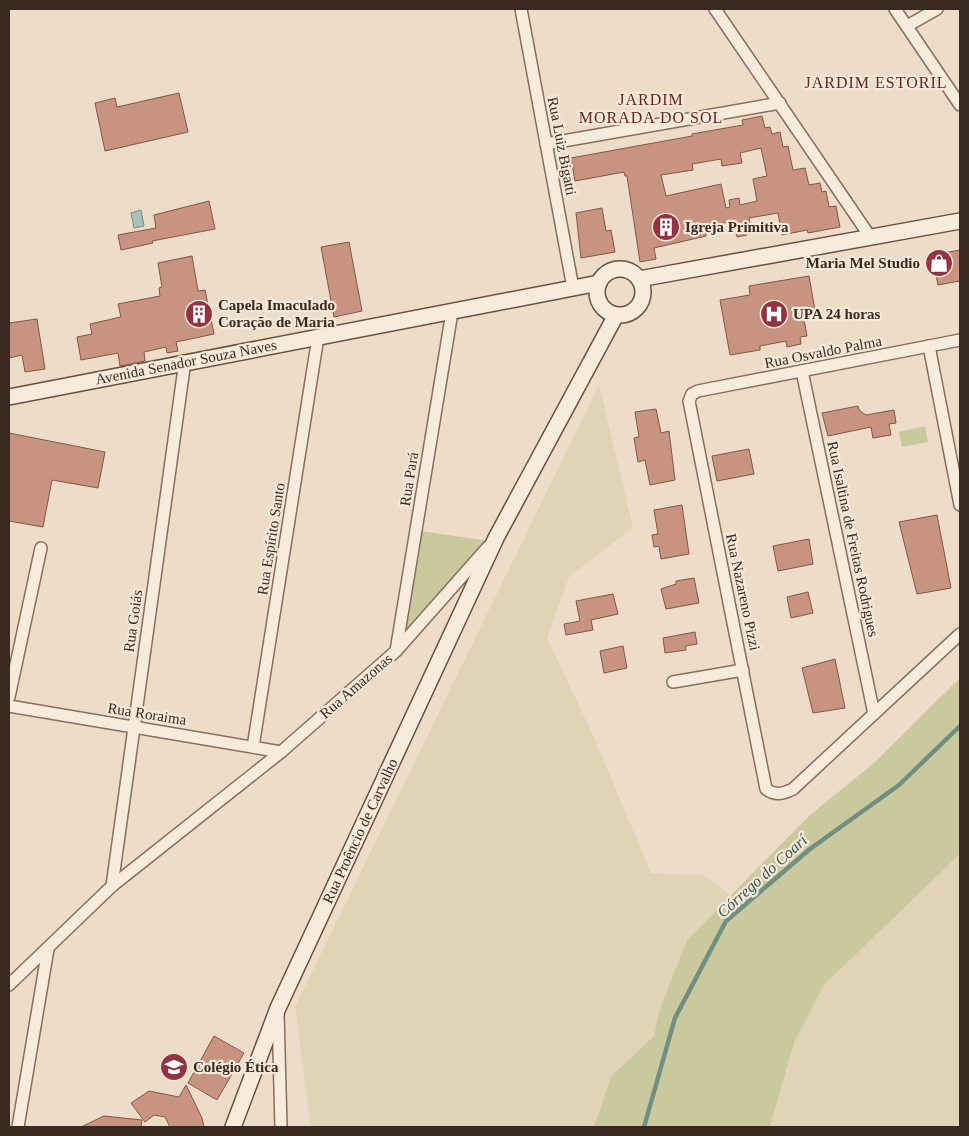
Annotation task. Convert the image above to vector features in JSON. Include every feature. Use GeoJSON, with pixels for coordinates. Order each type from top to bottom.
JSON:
{"type":"FeatureCollection","features":[{"type":"Feature","properties":{"kind":"street","name":"Rua Luiz Bigatti"},"geometry":{"type":"LineString","coordinates":[[521,9],[573,288]]}},
{"type":"Feature","properties":{"kind":"street"},"geometry":{"type":"LineString","coordinates":[[715,9],[871,238]]}},
{"type":"Feature","properties":{"kind":"street"},"geometry":{"type":"LineString","coordinates":[[895,9],[960,104]]}},
{"type":"Feature","properties":{"kind":"street"},"geometry":{"type":"LineString","coordinates":[[907,26],[937,9]]}},
{"type":"Feature","properties":{"kind":"street"},"geometry":{"type":"LineString","coordinates":[[546,144],[780,103]]}},
{"type":"Feature","properties":{"kind":"street"},"geometry":{"type":"LineString","coordinates":[[639,279],[960,221]]}},
{"type":"Feature","properties":{"kind":"street"},"geometry":{"type":"LineString","coordinates":[[620,268],[631,271],[639,279],[643,293],[637,308],[631,312],[616,315],[609,313],[600,303],[597,290],[598,283],[609,271],[620,268]]}},
{"type":"Feature","properties":{"kind":"street","name":"Avenida Senador Souza Naves"},"geometry":{"type":"LineString","coordinates":[[9,397],[185,361],[598,283]]}},
{"type":"Feature","properties":{"kind":"street","name":"Rua Pará"},"geometry":{"type":"LineString","coordinates":[[396,651],[452,312]]}},
{"type":"Feature","properties":{"kind":"street","name":"Rua Amazonas"},"geometry":{"type":"LineString","coordinates":[[9,985],[112,886],[281,752],[396,651],[496,538],[616,315]]}},
{"type":"Feature","properties":{"kind":"street","name":"Rua Espírito Santo"},"geometry":{"type":"LineString","coordinates":[[253,747],[318,337]]}},
{"type":"Feature","properties":{"kind":"street","name":"Rua Osvaldo Palma"},"geometry":{"type":"LineString","coordinates":[[692,394],[960,340]]}},
{"type":"Feature","properties":{"kind":"street"},"geometry":{"type":"LineString","coordinates":[[928,346],[960,504]]}},
{"type":"Feature","properties":{"kind":"street","name":"Rua Goiás"},"geometry":{"type":"LineString","coordinates":[[112,886],[185,361]]}},
{"type":"Feature","properties":{"kind":"street","name":"Rua Isaltina de Freitas Rodrigues"},"geometry":{"type":"LineString","coordinates":[[802,371],[874,714]]}},
{"type":"Feature","properties":{"kind":"street","name":"Rua Nazareno Pizzi"},"geometry":{"type":"LineString","coordinates":[[692,394],[690,407],[766,789],[772,793],[784,794],[793,789],[874,714]]}},
{"type":"Feature","properties":{"kind":"street","name":"Rua Proêncio de Carvalho"},"geometry":{"type":"LineString","coordinates":[[236,1126],[278,1008],[496,538]]}},
{"type":"Feature","properties":{"kind":"street"},"geometry":{"type":"LineString","coordinates":[[9,697],[41,548]]}},
{"type":"Feature","properties":{"kind":"street"},"geometry":{"type":"LineString","coordinates":[[874,714],[960,634]]}},
{"type":"Feature","properties":{"kind":"street"},"geometry":{"type":"LineString","coordinates":[[673,682],[743,670]]}},
{"type":"Feature","properties":{"kind":"street","name":"Rua Roraima"},"geometry":{"type":"LineString","coordinates":[[9,706],[281,752]]}},
{"type":"Feature","properties":{"kind":"street"},"geometry":{"type":"LineString","coordinates":[[18,1127],[48,949]]}},
{"type":"Feature","properties":{"kind":"street"},"geometry":{"type":"LineString","coordinates":[[278,1008],[281,1127]]}},
{"type":"Feature","properties":{"kind":"shaded area"},"geometry":{"type":"Polygon","coordinates":[[[141,210],[144,226],[134,228],[131,213],[141,210]]]}},
{"type":"Feature","properties":{"kind":"shaded area"},"geometry":{"type":"Polygon","coordinates":[[[599,385],[633,527],[569,577],[547,638],[592,733],[651,873],[703,875],[730,895],[687,940],[659,1011],[654,1036],[611,1076],[594,1127],[311,1127],[295,1007],[599,385]]]}},
{"type":"Feature","properties":{"kind":"shaded area"},"geometry":{"type":"Polygon","coordinates":[[[960,854],[960,1127],[770,1127],[794,1043],[824,985],[960,854]]]}},
{"type":"Feature","properties":{"kind":"green space"},"geometry":{"type":"Polygon","coordinates":[[[925,426],[928,442],[902,447],[899,432],[925,426]]]}},
{"type":"Feature","properties":{"kind":"green space"},"geometry":{"type":"Polygon","coordinates":[[[420,531],[489,541],[405,631],[420,531]]]}},
{"type":"Feature","properties":{"kind":"green space"},"geometry":{"type":"Polygon","coordinates":[[[960,678],[960,854],[824,985],[794,1043],[770,1127],[594,1127],[611,1076],[654,1036],[659,1011],[687,940],[810,815],[874,763],[960,678]]]}},
{"type":"Feature","properties":{"kind":"building"},"geometry":{"type":"Polygon","coordinates":[[[179,93],[188,132],[105,151],[95,103],[115,98],[117,107],[179,93]]]}},
{"type":"Feature","properties":{"kind":"building"},"geometry":{"type":"Polygon","coordinates":[[[762,116],[765,128],[770,127],[772,134],[780,132],[783,147],[788,146],[793,170],[805,168],[809,185],[820,183],[822,192],[826,191],[829,207],[836,206],[840,227],[808,233],[807,230],[782,235],[778,213],[749,218],[750,224],[745,225],[747,235],[737,237],[733,221],[705,227],[706,236],[654,248],[656,259],[640,262],[627,176],[625,176],[624,172],[575,181],[571,158],[743,125],[742,120],[762,116]],[[761,148],[740,153],[742,163],[722,166],[721,159],[692,164],[693,170],[661,175],[666,196],[721,184],[726,208],[730,207],[729,200],[739,198],[740,205],[757,201],[753,179],[767,176],[761,148]]]}},
{"type":"Feature","properties":{"kind":"building"},"geometry":{"type":"Polygon","coordinates":[[[209,201],[215,229],[152,241],[153,243],[121,250],[118,235],[156,228],[154,215],[209,201]]]}},
{"type":"Feature","properties":{"kind":"building"},"geometry":{"type":"Polygon","coordinates":[[[602,208],[606,231],[611,230],[615,252],[581,258],[576,213],[602,208]]]}},
{"type":"Feature","properties":{"kind":"building"},"geometry":{"type":"Polygon","coordinates":[[[349,242],[362,311],[334,317],[321,247],[349,242]]]}},
{"type":"Feature","properties":{"kind":"building"},"geometry":{"type":"Polygon","coordinates":[[[960,250],[960,281],[938,285],[932,255],[960,250]]]}},
{"type":"Feature","properties":{"kind":"building"},"geometry":{"type":"Polygon","coordinates":[[[192,256],[198,291],[205,290],[214,334],[176,342],[178,351],[167,353],[166,347],[144,352],[145,361],[120,366],[118,353],[81,360],[77,337],[92,334],[90,324],[121,317],[118,304],[160,296],[159,288],[162,287],[158,263],[192,256]]]}},
{"type":"Feature","properties":{"kind":"building"},"geometry":{"type":"Polygon","coordinates":[[[809,276],[816,316],[804,319],[807,336],[800,337],[801,344],[787,347],[786,341],[760,346],[760,350],[730,355],[720,300],[750,295],[749,286],[809,276]]]}},
{"type":"Feature","properties":{"kind":"building"},"geometry":{"type":"Polygon","coordinates":[[[37,319],[45,369],[25,372],[22,355],[9,358],[9,323],[37,319]]]}},
{"type":"Feature","properties":{"kind":"building"},"geometry":{"type":"Polygon","coordinates":[[[858,406],[859,410],[866,415],[894,410],[896,423],[889,424],[891,435],[873,438],[871,427],[828,436],[822,413],[858,406]]]}},
{"type":"Feature","properties":{"kind":"building"},"geometry":{"type":"Polygon","coordinates":[[[656,409],[661,433],[669,431],[675,480],[650,485],[645,460],[638,462],[634,438],[639,437],[635,412],[656,409]]]}},
{"type":"Feature","properties":{"kind":"building"},"geometry":{"type":"Polygon","coordinates":[[[9,433],[105,452],[98,488],[52,480],[43,527],[9,521],[9,433]]]}},
{"type":"Feature","properties":{"kind":"building"},"geometry":{"type":"Polygon","coordinates":[[[749,449],[754,474],[717,481],[712,456],[749,449]]]}},
{"type":"Feature","properties":{"kind":"building"},"geometry":{"type":"Polygon","coordinates":[[[682,505],[689,554],[661,559],[659,546],[654,547],[652,535],[658,534],[654,510],[682,505]]]}},
{"type":"Feature","properties":{"kind":"building"},"geometry":{"type":"Polygon","coordinates":[[[937,515],[951,588],[917,594],[899,522],[937,515]]]}},
{"type":"Feature","properties":{"kind":"building"},"geometry":{"type":"Polygon","coordinates":[[[809,539],[813,564],[778,571],[773,546],[809,539]]]}},
{"type":"Feature","properties":{"kind":"building"},"geometry":{"type":"Polygon","coordinates":[[[694,578],[699,603],[666,609],[661,589],[676,584],[676,581],[694,578]]]}},
{"type":"Feature","properties":{"kind":"building"},"geometry":{"type":"Polygon","coordinates":[[[808,592],[813,613],[791,618],[787,597],[808,592]]]}},
{"type":"Feature","properties":{"kind":"building"},"geometry":{"type":"Polygon","coordinates":[[[613,594],[618,614],[591,620],[593,630],[566,635],[564,624],[580,621],[576,601],[613,594]]]}},
{"type":"Feature","properties":{"kind":"building"},"geometry":{"type":"Polygon","coordinates":[[[695,632],[697,644],[685,646],[686,650],[665,653],[663,638],[695,632]]]}},
{"type":"Feature","properties":{"kind":"building"},"geometry":{"type":"Polygon","coordinates":[[[623,646],[627,668],[604,673],[600,651],[623,646]]]}},
{"type":"Feature","properties":{"kind":"building"},"geometry":{"type":"Polygon","coordinates":[[[835,659],[845,708],[813,713],[802,668],[835,659]]]}},
{"type":"Feature","properties":{"kind":"building"},"geometry":{"type":"Polygon","coordinates":[[[214,1036],[244,1053],[217,1100],[188,1083],[214,1036]]]}},
{"type":"Feature","properties":{"kind":"building"},"geometry":{"type":"Polygon","coordinates":[[[186,1085],[202,1118],[204,1127],[170,1127],[165,1117],[154,1115],[145,1122],[131,1103],[149,1091],[179,1097],[186,1085]]]}},
{"type":"Feature","properties":{"kind":"building"},"geometry":{"type":"Polygon","coordinates":[[[104,1116],[142,1120],[141,1127],[81,1127],[104,1116]]]}},
{"type":"Feature","properties":{"kind":"waterway","name":"Córrego do Coarí"},"geometry":{"type":"LineString","coordinates":[[644,1127],[675,1018],[726,921],[810,849],[899,785],[960,726]]}},
{"type":"Feature","properties":{"kind":"place","name":"Igreja Primitiva"},"geometry":{"type":"Point","coordinates":[666,227]}},
{"type":"Feature","properties":{"kind":"place","name":"Maria Mel Studio"},"geometry":{"type":"Point","coordinates":[939,263]}},
{"type":"Feature","properties":{"kind":"place","name":"Capela Imaculado Coração de Maria"},"geometry":{"type":"Point","coordinates":[199,314]}},
{"type":"Feature","properties":{"kind":"place","name":"UPA 24 horas"},"geometry":{"type":"Point","coordinates":[774,314]}},
{"type":"Feature","properties":{"kind":"place","name":"Colégio Ética"},"geometry":{"type":"Point","coordinates":[174,1067]}},
{"type":"Feature","properties":{"kind":"district","name":"JARDIM ESTORIL"},"geometry":{"type":"Point","coordinates":[876,82]}},
{"type":"Feature","properties":{"kind":"district","name":"JARDIM MORADA DO SOL"},"geometry":{"type":"Point","coordinates":[651,108]}}]}
